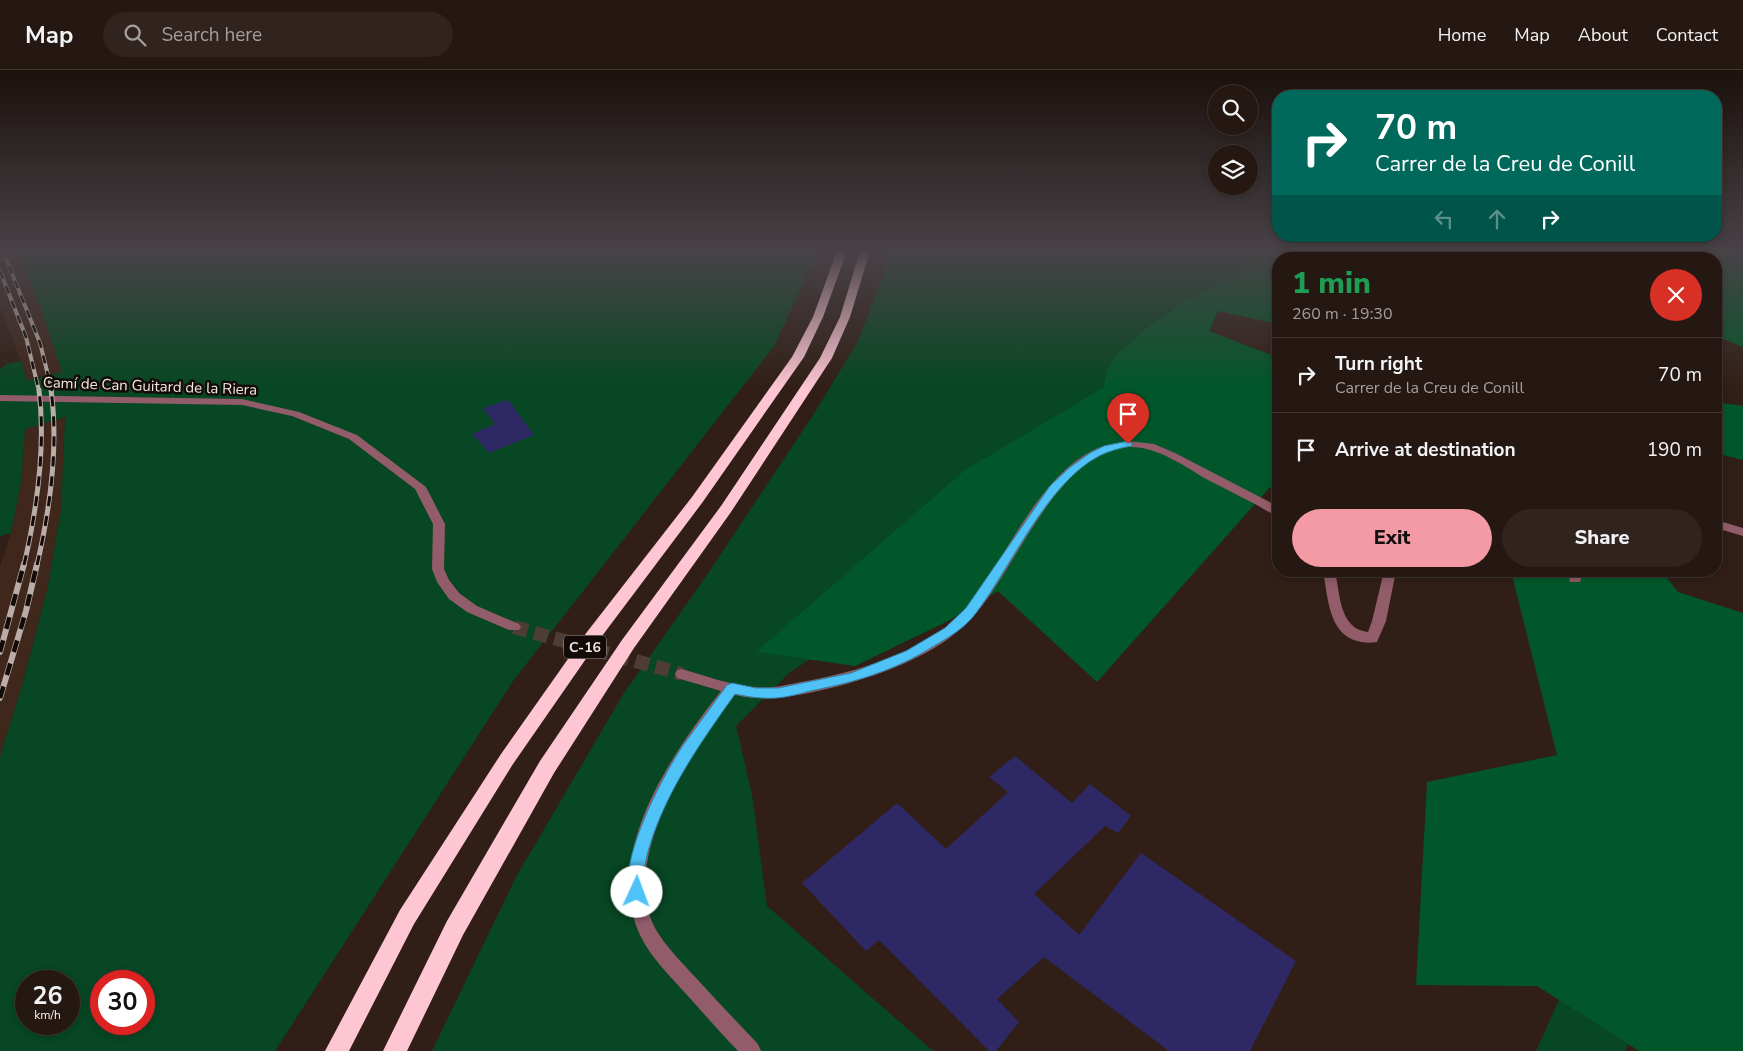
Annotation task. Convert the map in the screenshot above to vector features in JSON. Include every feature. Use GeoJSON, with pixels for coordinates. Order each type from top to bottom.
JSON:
{"type":"FeatureCollection","features":[{"type":"Feature","properties":{"kind":"highway","name":"C-16"},"geometry":{"type":"LineString","coordinates":[[337,1051],[407,917],[507,759],[593,636],[697,500],[798,356],[818,317],[826,297]]}},
{"type":"Feature","properties":{"kind":"highway","name":"C-16"},"geometry":{"type":"LineString","coordinates":[[395,1051],[455,928],[547,766],[628,644],[726,508],[826,358],[845,317],[851,297]]}},
{"type":"Feature","properties":{"kind":"street","name":"Camí de Can Guitard de la Riera"},"geometry":{"type":"LineString","coordinates":[[0,398],[242,402],[295,414],[353,437],[420,487],[439,524],[438,569],[443,582],[454,596],[472,609],[514,627]]}},
{"type":"Feature","properties":{"kind":"street"},"geometry":{"type":"LineString","coordinates":[[682,674],[756,693],[778,693],[852,678],[882,668],[911,654],[949,632],[970,612],[1054,488],[1082,462],[1113,446],[1142,444],[1170,454],[1272,508]]}},
{"type":"Feature","properties":{"kind":"street"},"geometry":{"type":"LineString","coordinates":[[1722,526],[1743,532]]}},
{"type":"Feature","properties":{"kind":"street"},"geometry":{"type":"LineString","coordinates":[[1330,577],[1336,613],[1351,634],[1362,638],[1372,638],[1379,621],[1389,577]]}},
{"type":"Feature","properties":{"kind":"street"},"geometry":{"type":"LineString","coordinates":[[732,688],[688,750],[660,800],[641,848],[636,878],[638,905],[647,930],[662,954],[751,1051]]}},
{"type":"Feature","properties":{"kind":"shaded area"},"geometry":{"type":"Polygon","coordinates":[[[0,297],[36,297],[62,372],[27,381],[0,307],[0,297]]]}},
{"type":"Feature","properties":{"kind":"shaded area"},"geometry":{"type":"Polygon","coordinates":[[[65,417],[61,511],[47,591],[23,682],[0,757],[0,567],[11,533],[21,482],[25,428],[65,417]]]}},
{"type":"Feature","properties":{"kind":"green space"},"geometry":{"type":"Polygon","coordinates":[[[36,297],[797,297],[775,345],[513,681],[275,1051],[0,1051],[0,757],[23,682],[47,591],[61,511],[65,417],[25,429],[21,482],[11,533],[0,536],[0,369],[7,364],[21,361],[27,381],[62,372],[36,297]]]}},
{"type":"Feature","properties":{"kind":"green space"},"geometry":{"type":"Polygon","coordinates":[[[875,297],[1227,297],[757,652],[810,659],[789,673],[736,726],[752,794],[767,906],[933,1051],[432,1051],[516,877],[624,693],[707,575],[815,412],[858,341],[875,297]]]}},
{"type":"Feature","properties":{"kind":"green space"},"geometry":{"type":"Polygon","coordinates":[[[1194,297],[1272,297],[1272,323],[1218,311],[1209,331],[1272,355],[1272,488],[1270,487],[1097,682],[998,591],[948,621],[855,666],[756,652],[965,470],[1103,388],[1107,371],[1116,355],[1152,324],[1194,297]]]}},
{"type":"Feature","properties":{"kind":"green space"},"geometry":{"type":"Polygon","coordinates":[[[1722,297],[1743,297],[1743,347],[1722,338],[1722,297]]]}},
{"type":"Feature","properties":{"kind":"green space"},"geometry":{"type":"Polygon","coordinates":[[[1722,403],[1743,406],[1743,460],[1723,455],[1722,403]]]}},
{"type":"Feature","properties":{"kind":"green space"},"geometry":{"type":"Polygon","coordinates":[[[1512,577],[1667,577],[1678,592],[1743,613],[1743,1051],[1639,1051],[1537,986],[1416,985],[1427,782],[1557,755],[1512,577]]]}},
{"type":"Feature","properties":{"kind":"green space"},"geometry":{"type":"Polygon","coordinates":[[[1559,1000],[1628,1044],[1625,1051],[1536,1051],[1559,1000]]]}},
{"type":"Feature","properties":{"kind":"building"},"geometry":{"type":"Polygon","coordinates":[[[508,400],[534,435],[489,453],[472,434],[495,424],[483,408],[508,400]]]}},
{"type":"Feature","properties":{"kind":"building"},"geometry":{"type":"Polygon","coordinates":[[[1015,756],[1072,803],[1090,784],[1131,816],[1118,833],[1105,826],[1034,894],[1079,935],[1141,853],[1296,961],[1250,1051],[1169,1051],[1044,957],[997,999],[1019,1022],[996,1051],[989,1051],[879,940],[866,951],[802,883],[897,803],[946,849],[1008,792],[989,777],[1015,756]]]}},
{"type":"Feature","properties":{"kind":"tunnel"},"geometry":{"type":"LineString","coordinates":[[514,627],[682,674]]}},
{"type":"Feature","properties":{"kind":"railway"},"geometry":{"type":"LineString","coordinates":[[10,297],[26,337],[39,391]]}},
{"type":"Feature","properties":{"kind":"railway"},"geometry":{"type":"LineString","coordinates":[[21,297],[40,343],[52,391]]}},
{"type":"Feature","properties":{"kind":"railway"},"geometry":{"type":"LineString","coordinates":[[24,565],[33,522],[41,456],[39,390]]}},
{"type":"Feature","properties":{"kind":"railway"},"geometry":{"type":"LineString","coordinates":[[37,565],[46,522],[54,456],[51,390]]}},
{"type":"Feature","properties":{"kind":"railway"},"geometry":{"type":"LineString","coordinates":[[0,652],[24,564]]}},
{"type":"Feature","properties":{"kind":"railway"},"geometry":{"type":"LineString","coordinates":[[0,698],[26,611],[37,564]]}},
{"type":"Feature","properties":{"kind":"route"},"geometry":{"type":"LineString","coordinates":[[637,892],[636,878],[641,848],[660,800],[688,750],[722,699],[732,688],[756,693],[778,693],[852,678],[882,668],[949,632],[970,612],[1054,488],[1072,470],[1093,455],[1119,444],[1128,444]]}}]}
